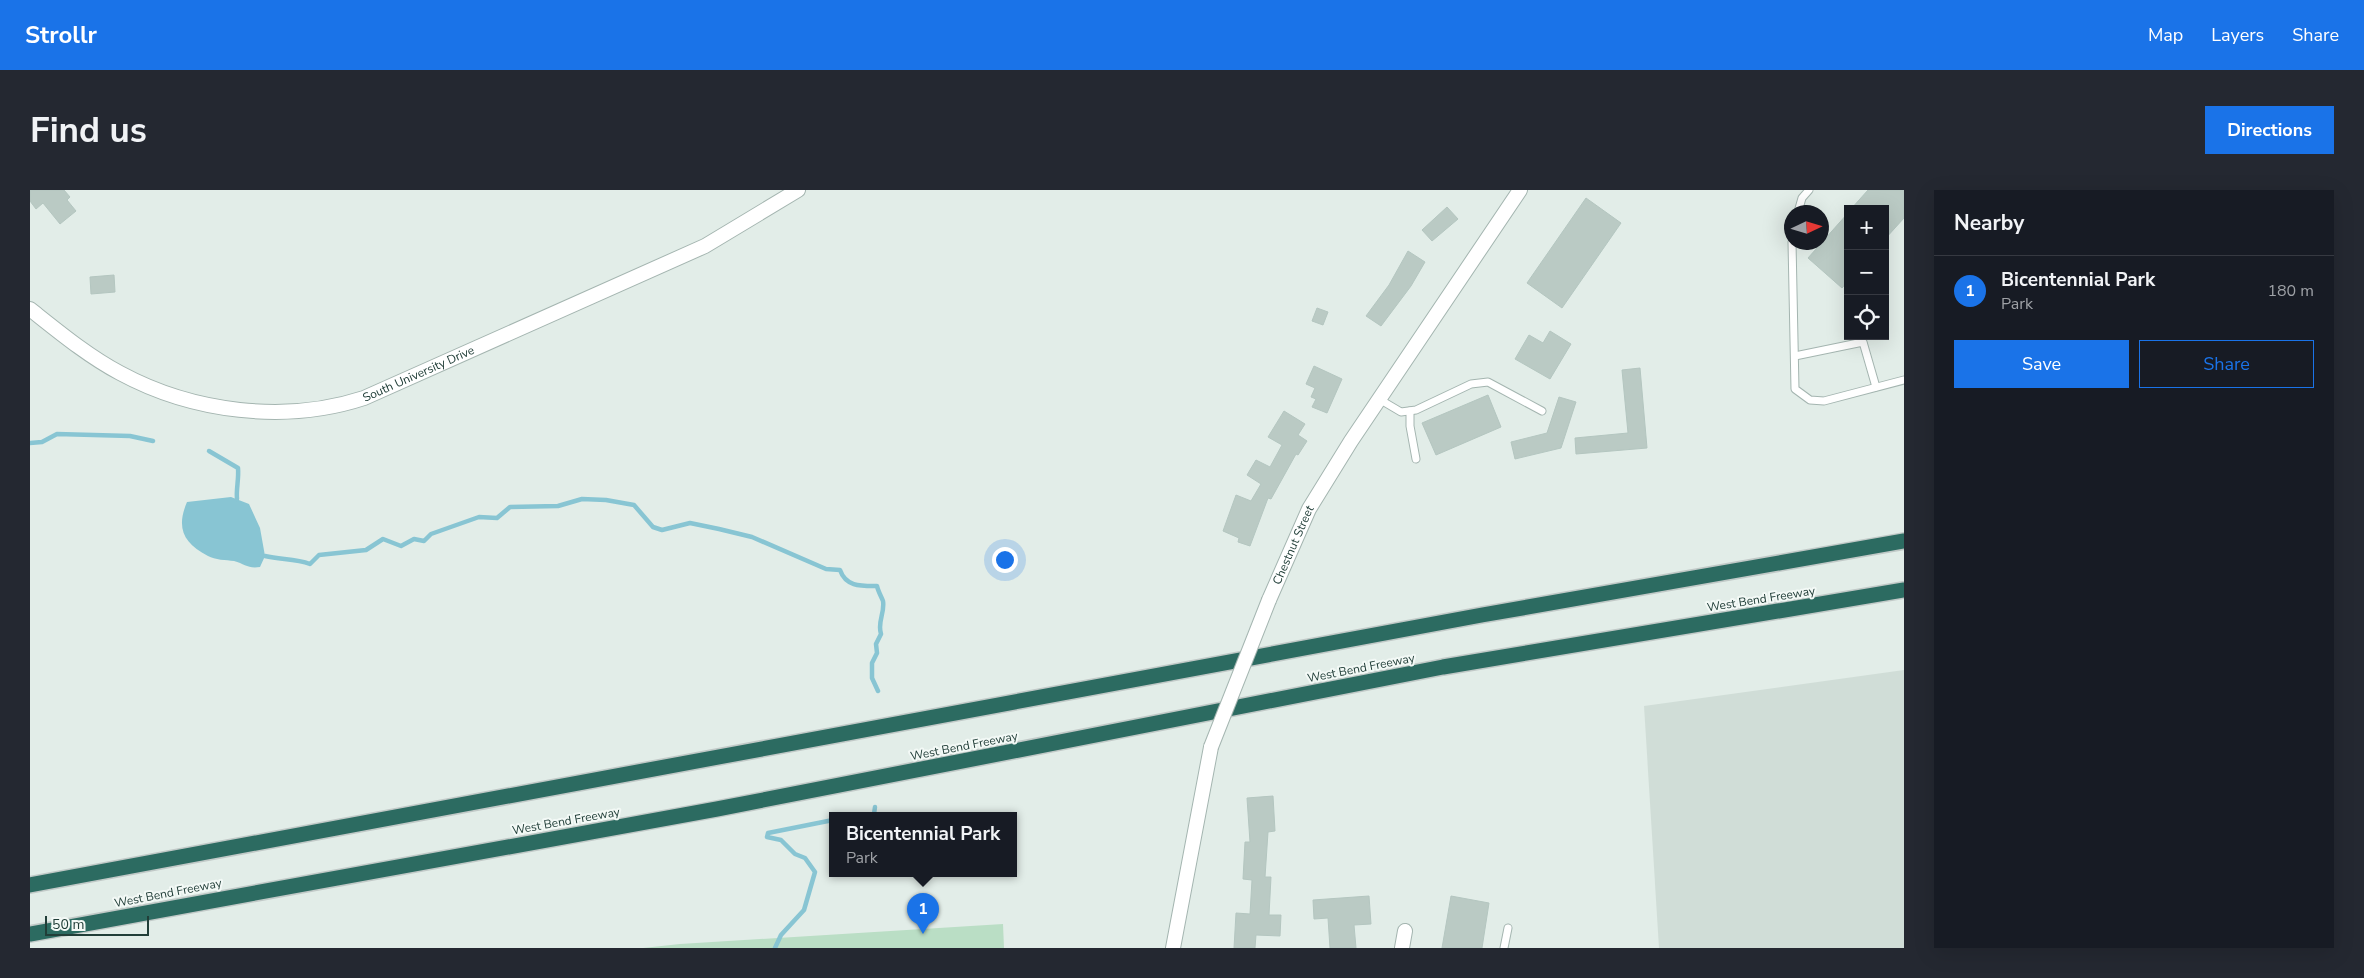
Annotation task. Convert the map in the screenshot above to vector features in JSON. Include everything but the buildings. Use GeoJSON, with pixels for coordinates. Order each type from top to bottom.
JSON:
{"type":"FeatureCollection","features":[{"type":"Feature","properties":{"kind":"highway"},"geometry":{"type":"LineString","coordinates":[[1837,553],[1904,531]]}},
{"type":"Feature","properties":{"kind":"highway"},"geometry":{"type":"LineString","coordinates":[[30,885],[1482,615],[1904,540]]}},
{"type":"Feature","properties":{"kind":"highway","name":"West Bend Freeway"},"geometry":{"type":"LineString","coordinates":[[30,934],[717,809],[1443,667],[1904,590]]}},
{"type":"Feature","properties":{"kind":"highway"},"geometry":{"type":"LineString","coordinates":[[1826,603],[1904,596]]}},
{"type":"Feature","properties":{"kind":"street","name":"South University Drive"},"geometry":{"type":"LineString","coordinates":[[30,309],[103,363],[149,387],[197,402],[249,410],[295,411],[326,408],[364,398],[705,246],[798,190]]}},
{"type":"Feature","properties":{"kind":"street","name":"Chestnut Street"},"geometry":{"type":"LineString","coordinates":[[1173,948],[1212,747],[1269,600],[1309,509],[1379,400],[1520,190]]}},
{"type":"Feature","properties":{"kind":"street"},"geometry":{"type":"LineString","coordinates":[[1402,948],[1406,931]]}},
{"type":"Feature","properties":{"kind":"lane"},"geometry":{"type":"LineString","coordinates":[[1800,205],[1802,198],[1809,190]]}},
{"type":"Feature","properties":{"kind":"lane"},"geometry":{"type":"LineString","coordinates":[[1792,250],[1795,390],[1810,400],[1824,401],[1904,380]]}},
{"type":"Feature","properties":{"kind":"lane"},"geometry":{"type":"LineString","coordinates":[[1795,356],[1863,342],[1876,387]]}},
{"type":"Feature","properties":{"kind":"lane"},"geometry":{"type":"LineString","coordinates":[[1379,400],[1401,412],[1410,411],[1416,410],[1471,384],[1488,382],[1542,411]]}},
{"type":"Feature","properties":{"kind":"lane"},"geometry":{"type":"LineString","coordinates":[[1410,411],[1410,426],[1416,459]]}},
{"type":"Feature","properties":{"kind":"lane"},"geometry":{"type":"LineString","coordinates":[[1504,948],[1508,928]]}},
{"type":"Feature","properties":{"kind":"shaded area"},"geometry":{"type":"Polygon","coordinates":[[[1904,670],[1904,948],[1659,948],[1644,706],[1904,670]]]}},
{"type":"Feature","properties":{"kind":"green space"},"geometry":{"type":"Polygon","coordinates":[[[1003,924],[1004,948],[643,948],[680,944],[1003,924]]]}},
{"type":"Feature","properties":{"kind":"water"},"geometry":{"type":"Polygon","coordinates":[[[231,497],[249,504],[260,528],[265,556],[260,567],[249,567],[234,561],[211,557],[193,546],[184,534],[182,520],[187,502],[231,497]]]}},
{"type":"Feature","properties":{"kind":"waterway"},"geometry":{"type":"LineString","coordinates":[[30,443],[42,442],[57,434],[130,436],[153,441]]}},
{"type":"Feature","properties":{"kind":"waterway"},"geometry":{"type":"LineString","coordinates":[[209,451],[238,468],[237,499]]}},
{"type":"Feature","properties":{"kind":"waterway"},"geometry":{"type":"LineString","coordinates":[[265,556],[310,564],[319,555],[366,550],[383,539],[401,546],[414,539],[424,541],[431,534],[479,517],[497,518],[510,507],[558,506],[582,499],[606,500],[634,505],[653,527],[662,530],[690,523],[752,537],[826,569],[840,570],[850,583],[877,586],[883,605],[880,625],[881,634],[876,644],[877,653],[872,663],[872,678],[878,691]]}},
{"type":"Feature","properties":{"kind":"waterway"},"geometry":{"type":"LineString","coordinates":[[874,812],[875,807]]}},
{"type":"Feature","properties":{"kind":"waterway"},"geometry":{"type":"LineString","coordinates":[[775,948],[781,935],[804,910],[815,872],[805,858],[795,854],[781,840],[767,837],[768,833],[829,821]]}},
{"type":"Feature","properties":{"kind":"place","name":"Bicentennial Park"},"geometry":{"type":"Point","coordinates":[923,934]}}]}
